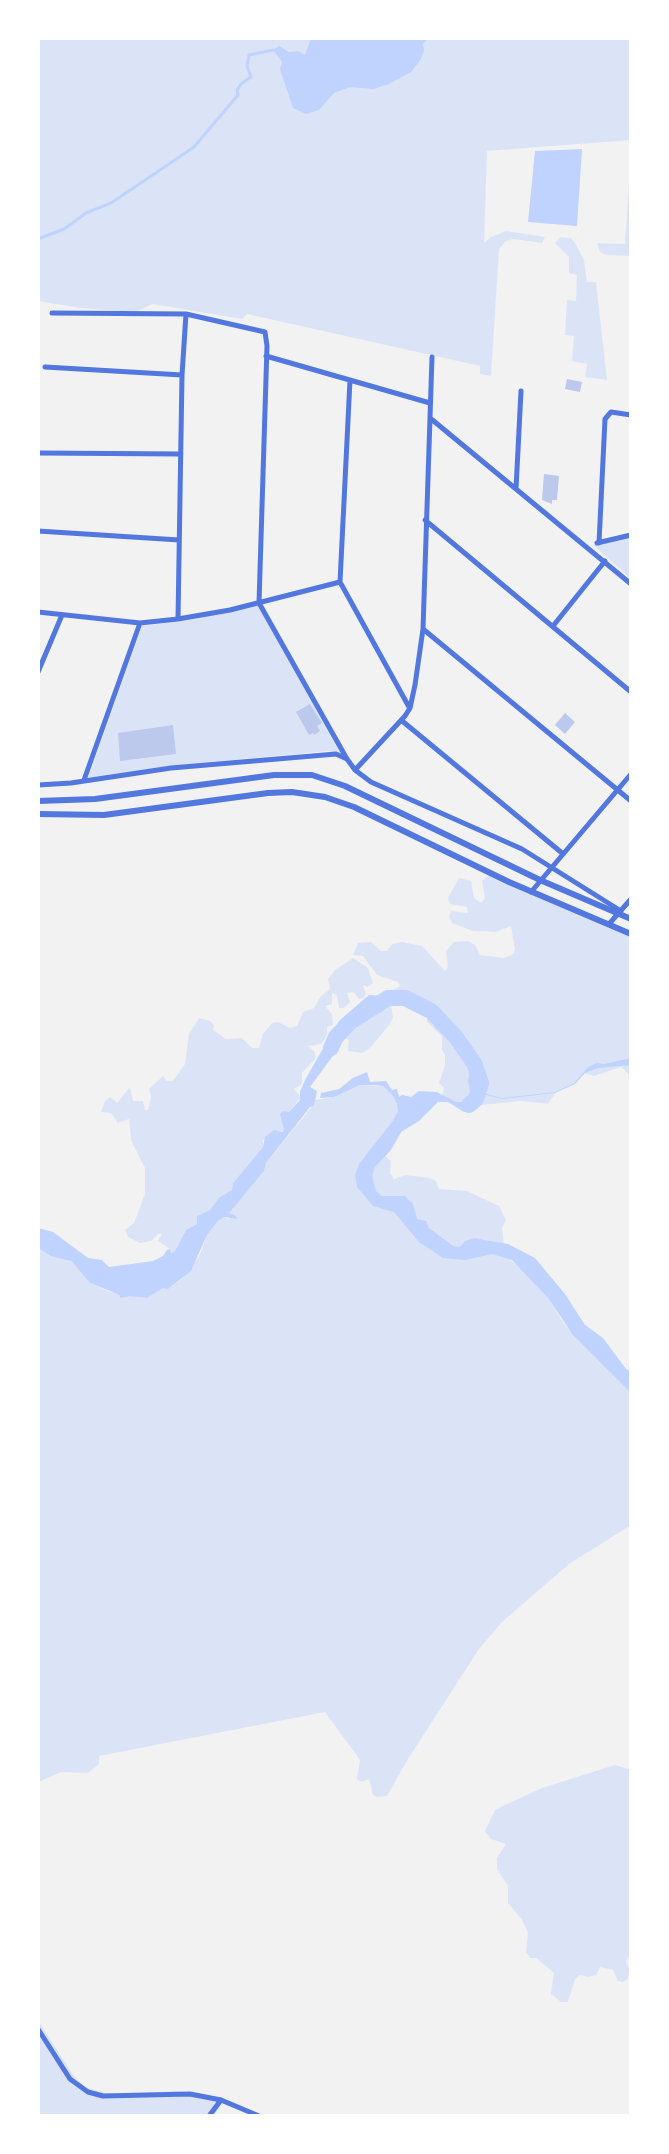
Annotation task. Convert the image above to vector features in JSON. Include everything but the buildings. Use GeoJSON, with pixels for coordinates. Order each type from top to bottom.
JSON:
{"type":"FeatureCollection","features":[{"type":"Feature","properties":{"kind":"street"},"geometry":{"type":"LineString","coordinates":[[52,313],[186,314],[262,330],[267,340],[259,603],[347,759],[355,770],[383,788],[522,849],[631,919]]}},
{"type":"Feature","properties":{"kind":"street"},"geometry":{"type":"LineString","coordinates":[[178,619],[186,314]]}},
{"type":"Feature","properties":{"kind":"street"},"geometry":{"type":"LineString","coordinates":[[266,356],[430,403]]}},
{"type":"Feature","properties":{"kind":"street"},"geometry":{"type":"LineString","coordinates":[[355,770],[410,708],[423,629],[432,357]]}},
{"type":"Feature","properties":{"kind":"street"},"geometry":{"type":"LineString","coordinates":[[45,367],[182,375]]}},
{"type":"Feature","properties":{"kind":"street"},"geometry":{"type":"LineString","coordinates":[[350,380],[340,582],[410,708]]}},
{"type":"Feature","properties":{"kind":"street"},"geometry":{"type":"LineString","coordinates":[[516,489],[521,391]]}},
{"type":"Feature","properties":{"kind":"street"},"geometry":{"type":"LineString","coordinates":[[599,543],[605,419],[611,412],[631,415]]}},
{"type":"Feature","properties":{"kind":"street"},"geometry":{"type":"LineString","coordinates":[[430,418],[631,583]]}},
{"type":"Feature","properties":{"kind":"street"},"geometry":{"type":"LineString","coordinates":[[38,453],[181,454]]}},
{"type":"Feature","properties":{"kind":"street"},"geometry":{"type":"LineString","coordinates":[[425,520],[631,692]]}},
{"type":"Feature","properties":{"kind":"street"},"geometry":{"type":"LineString","coordinates":[[38,531],[179,540]]}},
{"type":"Feature","properties":{"kind":"street"},"geometry":{"type":"LineString","coordinates":[[589,547],[631,535]]}},
{"type":"Feature","properties":{"kind":"street"},"geometry":{"type":"LineString","coordinates":[[553,626],[605,561]]}},
{"type":"Feature","properties":{"kind":"street"},"geometry":{"type":"LineString","coordinates":[[38,612],[140,623],[259,603],[340,582]]}},
{"type":"Feature","properties":{"kind":"street"},"geometry":{"type":"LineString","coordinates":[[38,672],[62,615]]}},
{"type":"Feature","properties":{"kind":"street"},"geometry":{"type":"LineString","coordinates":[[84,781],[140,623]]}},
{"type":"Feature","properties":{"kind":"street"},"geometry":{"type":"LineString","coordinates":[[423,629],[631,801]]}},
{"type":"Feature","properties":{"kind":"street"},"geometry":{"type":"LineString","coordinates":[[401,720],[562,853]]}},
{"type":"Feature","properties":{"kind":"street"},"geometry":{"type":"LineString","coordinates":[[38,785],[325,753],[347,759]]}},
{"type":"Feature","properties":{"kind":"street"},"geometry":{"type":"LineString","coordinates":[[531,892],[631,774]]}},
{"type":"Feature","properties":{"kind":"street"},"geometry":{"type":"LineString","coordinates":[[38,801],[95,799],[274,775],[312,775],[345,786],[540,880],[620,912]]}},
{"type":"Feature","properties":{"kind":"street"},"geometry":{"type":"LineString","coordinates":[[38,814],[81,817],[268,793],[306,794],[354,807],[531,892],[631,934]]}},
{"type":"Feature","properties":{"kind":"street"},"geometry":{"type":"LineString","coordinates":[[609,924],[631,899]]}},
{"type":"Feature","properties":{"kind":"street"},"geometry":{"type":"LineString","coordinates":[[38,2029],[70,2079],[88,2092],[103,2096],[178,2093],[221,2100],[259,2116]]}},
{"type":"Feature","properties":{"kind":"street"},"geometry":{"type":"LineString","coordinates":[[209,2116],[221,2100]]}},
{"type":"Feature","properties":{"kind":"shaded area"},"geometry":{"type":"Polygon","coordinates":[[[38,38],[631,38],[631,140],[487,151],[484,243],[506,231],[545,237],[542,243],[513,239],[506,241],[499,249],[491,376],[480,374],[480,366],[247,314],[242,319],[153,304],[135,312],[38,301],[38,38]]]}},
{"type":"Feature","properties":{"kind":"shaded area"},"geometry":{"type":"Polygon","coordinates":[[[631,157],[631,256],[606,255],[600,252],[597,243],[625,244],[631,157]]]}},
{"type":"Feature","properties":{"kind":"shaded area"},"geometry":{"type":"Polygon","coordinates":[[[561,237],[571,238],[575,243],[584,260],[587,282],[596,282],[607,380],[585,377],[587,364],[572,361],[574,336],[565,335],[567,300],[576,301],[577,275],[569,273],[569,257],[555,243],[561,237]]]}},
{"type":"Feature","properties":{"kind":"shaded area"},"geometry":{"type":"Polygon","coordinates":[[[631,537],[631,577],[630,578],[593,545],[631,537]]]}},
{"type":"Feature","properties":{"kind":"shaded area"},"geometry":{"type":"Polygon","coordinates":[[[258,605],[341,754],[328,751],[168,766],[88,778],[142,626],[189,620],[258,605]]]}},
{"type":"Feature","properties":{"kind":"shaded area"},"geometry":{"type":"Polygon","coordinates":[[[491,874],[631,936],[631,1076],[621,1067],[594,1076],[583,1073],[574,1083],[556,1092],[548,1104],[521,1101],[472,1106],[456,1102],[442,1096],[444,1088],[439,1083],[445,1055],[442,1036],[427,1022],[427,1009],[396,996],[390,1001],[393,1017],[389,1025],[370,1048],[362,1053],[348,1051],[349,1040],[339,1034],[339,1021],[369,995],[382,996],[400,986],[398,982],[377,975],[363,956],[353,955],[358,943],[371,942],[381,951],[402,942],[422,946],[445,971],[448,967],[446,951],[454,942],[468,941],[475,945],[480,955],[504,958],[512,955],[515,950],[511,926],[496,932],[473,931],[452,923],[449,917],[451,911],[468,913],[467,907],[450,904],[448,898],[459,878],[471,881],[474,898],[481,903],[485,898],[482,881],[491,874]]]}},
{"type":"Feature","properties":{"kind":"shaded area"},"geometry":{"type":"Polygon","coordinates":[[[353,958],[368,968],[373,983],[368,987],[363,985],[366,994],[363,998],[359,999],[354,992],[347,993],[350,1002],[343,1008],[339,1008],[337,996],[333,993],[332,1004],[325,1006],[332,1014],[333,1025],[327,1027],[327,1035],[321,1044],[308,1046],[316,1058],[302,1073],[302,1084],[294,1089],[301,1097],[282,1120],[284,1130],[263,1140],[263,1147],[233,1183],[233,1190],[210,1210],[197,1216],[197,1224],[186,1230],[175,1251],[171,1253],[158,1241],[162,1234],[140,1243],[128,1237],[125,1230],[134,1223],[145,1194],[145,1168],[131,1140],[129,1119],[118,1123],[111,1113],[101,1112],[105,1101],[110,1097],[117,1103],[130,1087],[133,1101],[143,1101],[145,1110],[148,1110],[149,1089],[163,1076],[167,1081],[173,1081],[185,1064],[189,1034],[199,1018],[210,1021],[214,1025],[213,1030],[226,1039],[242,1038],[252,1048],[259,1048],[263,1034],[272,1023],[278,1022],[290,1028],[297,1026],[303,1012],[314,1008],[330,989],[328,979],[335,970],[353,958]]]}},
{"type":"Feature","properties":{"kind":"shaded area"},"geometry":{"type":"Polygon","coordinates":[[[360,1085],[383,1086],[397,1104],[401,1133],[385,1156],[391,1161],[390,1173],[394,1179],[405,1175],[430,1178],[436,1181],[439,1189],[467,1191],[499,1206],[506,1220],[502,1228],[505,1256],[526,1272],[548,1298],[564,1324],[631,1393],[631,1525],[569,1564],[502,1622],[479,1649],[387,1796],[373,1795],[369,1779],[361,1782],[357,1779],[360,1760],[325,1712],[99,1756],[99,1764],[88,1773],[61,1772],[38,1782],[38,1248],[71,1261],[90,1283],[110,1292],[147,1298],[163,1288],[171,1287],[183,1278],[199,1257],[207,1235],[218,1221],[224,1217],[229,1219],[231,1215],[228,1213],[264,1171],[266,1163],[315,1100],[334,1097],[360,1085]]]}},
{"type":"Feature","properties":{"kind":"shaded area"},"geometry":{"type":"Polygon","coordinates":[[[615,1765],[631,1770],[631,1953],[626,1961],[628,1979],[618,1981],[613,1970],[600,1967],[596,1975],[580,1975],[575,1979],[568,2002],[561,2002],[551,1994],[554,1973],[526,1952],[528,1933],[508,1903],[508,1886],[497,1869],[497,1858],[506,1844],[491,1839],[485,1831],[495,1810],[542,1788],[615,1765]]]}},
{"type":"Feature","properties":{"kind":"shaded area"},"geometry":{"type":"Polygon","coordinates":[[[38,2020],[73,2075],[86,2088],[111,2094],[177,2091],[224,2100],[214,2116],[38,2116],[38,2020]]]}},
{"type":"Feature","properties":{"kind":"water"},"geometry":{"type":"Polygon","coordinates":[[[311,38],[428,38],[423,44],[421,59],[411,72],[373,89],[350,87],[334,93],[319,110],[306,114],[293,108],[280,69],[282,62],[273,50],[279,46],[305,55],[311,38]]]}},
{"type":"Feature","properties":{"kind":"water"},"geometry":{"type":"Polygon","coordinates":[[[582,149],[577,226],[528,222],[535,151],[582,149]]]}},
{"type":"Feature","properties":{"kind":"water"},"geometry":{"type":"Polygon","coordinates":[[[395,990],[418,995],[435,1005],[450,1021],[480,1062],[479,1092],[502,1098],[555,1092],[574,1083],[588,1067],[631,1058],[631,1065],[598,1068],[585,1073],[575,1084],[555,1093],[502,1099],[479,1093],[471,1109],[464,1112],[448,1102],[438,1102],[419,1121],[401,1132],[391,1150],[375,1167],[372,1176],[376,1191],[382,1196],[405,1196],[413,1204],[417,1219],[426,1221],[429,1228],[453,1246],[460,1247],[465,1241],[475,1238],[508,1244],[535,1258],[565,1294],[585,1325],[603,1338],[626,1369],[631,1371],[631,1393],[573,1335],[548,1298],[512,1260],[492,1254],[465,1260],[443,1258],[419,1242],[394,1212],[373,1206],[357,1187],[355,1175],[359,1164],[392,1122],[398,1112],[397,1104],[383,1086],[360,1085],[334,1097],[320,1098],[321,1093],[339,1089],[367,1072],[370,1082],[386,1081],[392,1090],[397,1089],[399,1097],[411,1097],[419,1091],[437,1092],[462,1102],[471,1095],[468,1082],[470,1070],[455,1036],[431,1011],[405,998],[396,996],[371,1017],[350,1022],[336,1037],[334,1043],[338,1049],[310,1087],[317,1091],[314,1106],[310,1107],[229,1213],[237,1219],[224,1217],[218,1221],[207,1235],[191,1271],[168,1289],[163,1288],[147,1298],[120,1298],[120,1295],[90,1283],[71,1261],[51,1256],[38,1248],[38,1228],[53,1232],[88,1258],[102,1260],[109,1267],[153,1261],[167,1250],[170,1249],[171,1253],[175,1251],[186,1230],[197,1224],[197,1216],[210,1210],[219,1198],[232,1190],[233,1183],[263,1147],[265,1137],[274,1130],[284,1130],[280,1114],[289,1112],[300,1100],[306,1078],[339,1021],[369,995],[381,996],[395,990]]]}},
{"type":"Feature","properties":{"kind":"waterway"},"geometry":{"type":"LineString","coordinates":[[38,239],[64,229],[86,213],[111,203],[194,147],[238,95],[241,84],[251,77],[247,66],[249,55],[273,50]]}},
{"type":"Feature","properties":{"kind":"waterway"},"geometry":{"type":"LineString","coordinates":[[331,1048],[336,1037],[350,1022],[388,998],[405,998],[431,1011],[455,1036],[474,1063],[481,1083],[476,1099],[469,1105]]}}]}
